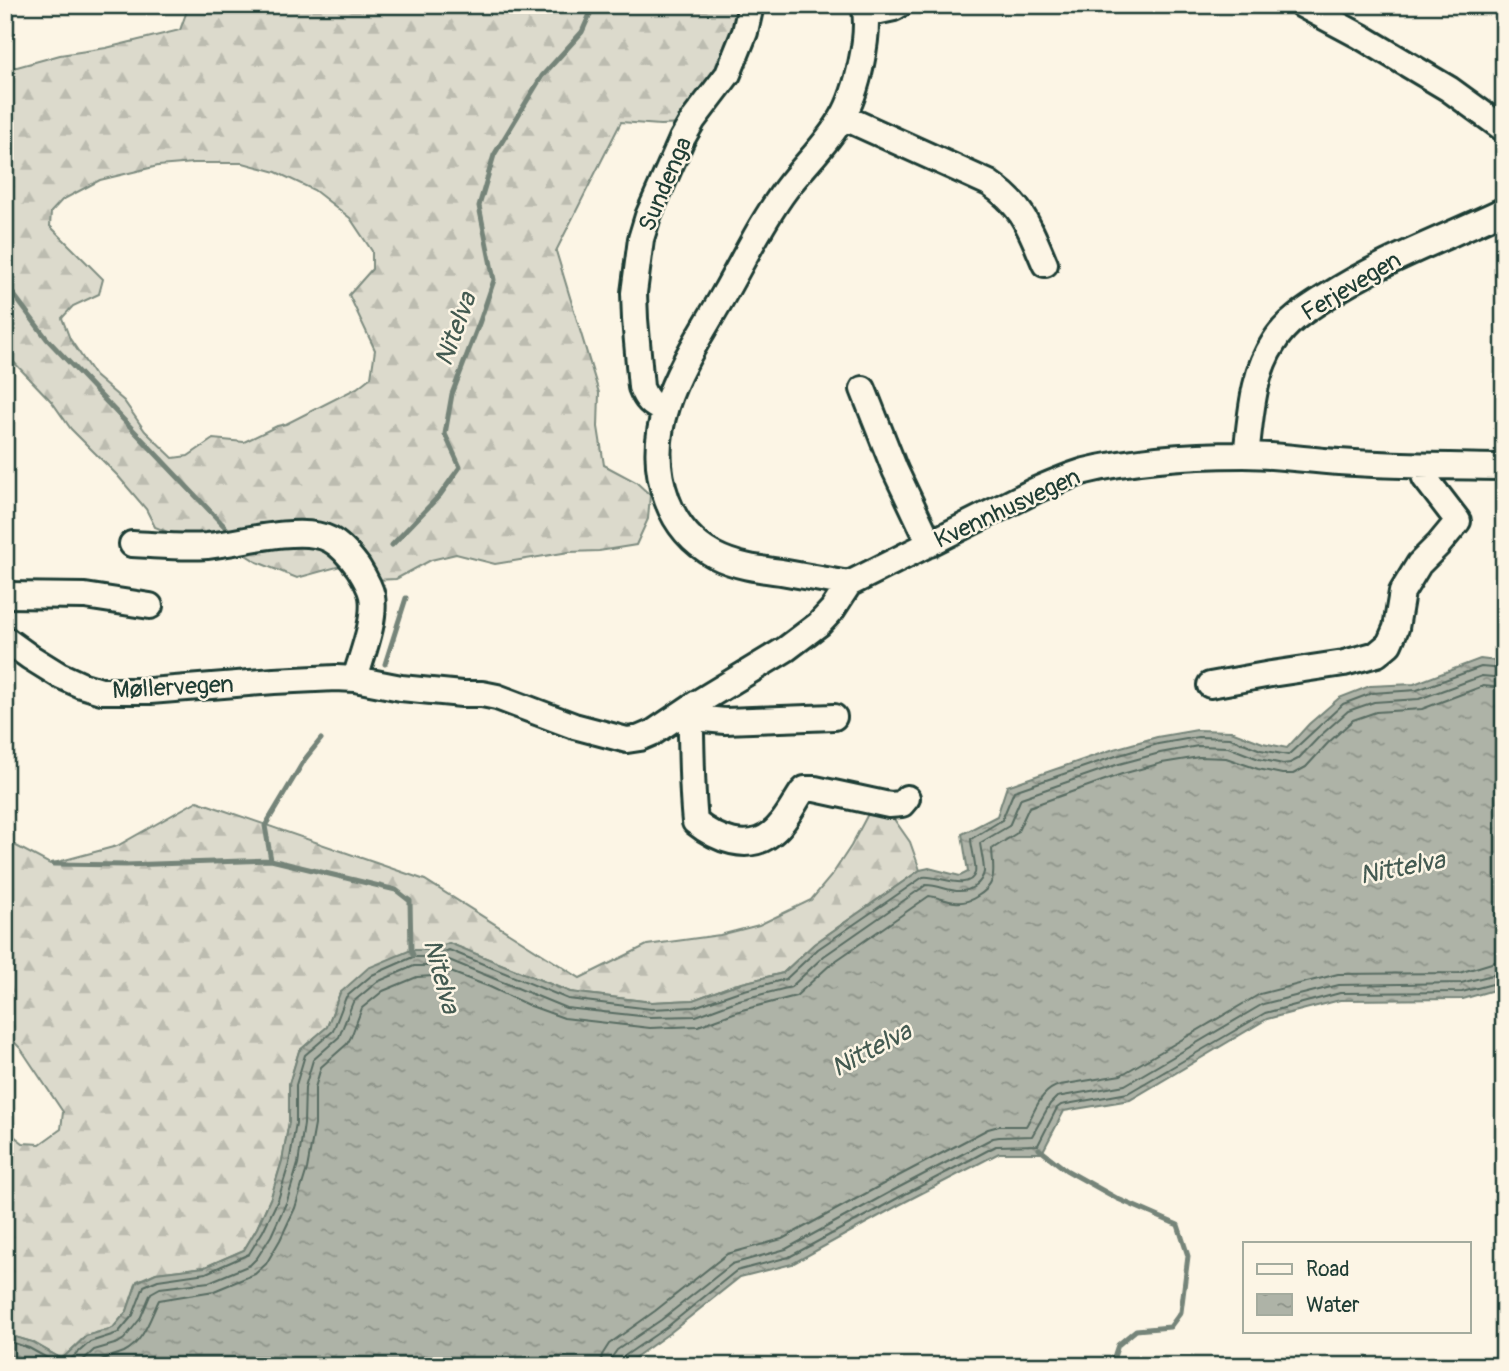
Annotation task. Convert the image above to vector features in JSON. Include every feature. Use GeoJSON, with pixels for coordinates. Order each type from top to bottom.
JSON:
{"type":"FeatureCollection","features":[{"type":"Feature","properties":{"kind":"street","name":"Sundenga"},"geometry":{"type":"LineString","coordinates":[[664,410],[649,403],[641,387],[634,293],[641,239],[648,216],[682,139],[727,74],[744,32],[751,5]]}},
{"type":"Feature","properties":{"kind":"street"},"geometry":{"type":"LineString","coordinates":[[849,584],[741,565],[713,554],[688,535],[671,510],[663,490],[657,452],[664,410],[682,368],[785,190],[843,117],[860,67],[865,37],[865,9],[894,8],[899,5]]}},
{"type":"Feature","properties":{"kind":"street"},"geometry":{"type":"LineString","coordinates":[[1302,5],[1449,89],[1504,129]]}},
{"type":"Feature","properties":{"kind":"street"},"geometry":{"type":"LineString","coordinates":[[843,117],[989,183],[1003,193],[1017,206],[1028,224],[1045,264]]}},
{"type":"Feature","properties":{"kind":"street","name":"Ferjevegen"},"geometry":{"type":"LineString","coordinates":[[1246,455],[1258,376],[1274,341],[1300,314],[1398,256],[1504,210]]}},
{"type":"Feature","properties":{"kind":"street"},"geometry":{"type":"LineString","coordinates":[[863,388],[895,470],[930,544]]}},
{"type":"Feature","properties":{"kind":"street","name":"Kvennhusvegen"},"geometry":{"type":"LineString","coordinates":[[574,726],[627,740],[654,732],[786,649],[819,624],[849,584],[1036,490],[1086,471],[1143,461],[1246,455],[1421,466],[1504,467]]}},
{"type":"Feature","properties":{"kind":"street"},"geometry":{"type":"LineString","coordinates":[[1210,685],[1344,663],[1377,654],[1389,644],[1396,628],[1402,592],[1419,564],[1458,521],[1425,478],[1421,466]]}},
{"type":"Feature","properties":{"kind":"street"},"geometry":{"type":"LineString","coordinates":[[132,544],[203,546],[290,534],[315,534],[331,539],[346,550],[362,573],[372,595],[371,623],[355,679]]}},
{"type":"Feature","properties":{"kind":"street"},"geometry":{"type":"LineString","coordinates":[[5,595],[85,596],[150,607]]}},
{"type":"Feature","properties":{"kind":"street","name":"Møllervegen"},"geometry":{"type":"LineString","coordinates":[[5,639],[59,675],[101,691],[150,691],[274,681],[355,679],[401,688],[497,697],[574,726]]}},
{"type":"Feature","properties":{"kind":"street"},"geometry":{"type":"LineString","coordinates":[[690,708],[704,719],[725,721],[834,718]]}},
{"type":"Feature","properties":{"kind":"street"},"geometry":{"type":"LineString","coordinates":[[690,708],[695,822],[709,833],[728,841],[747,843],[767,837],[780,825],[805,789],[890,804],[902,804],[907,798]]}},
{"type":"Feature","properties":{"kind":"green space"},"geometry":{"type":"Polygon","coordinates":[[[187,5],[755,5],[689,124],[621,122],[556,251],[599,393],[598,427],[604,465],[636,482],[650,495],[648,519],[636,545],[495,564],[456,554],[431,560],[396,579],[375,580],[355,562],[297,578],[257,562],[227,543],[192,542],[155,527],[146,509],[118,476],[71,429],[52,402],[5,353],[5,67],[17,67],[60,55],[106,48],[180,30],[187,5]],[[243,163],[158,166],[100,180],[62,200],[51,212],[50,226],[103,279],[99,294],[73,306],[62,318],[70,339],[95,376],[124,401],[145,431],[173,458],[188,456],[213,439],[244,442],[357,388],[371,377],[375,350],[349,295],[372,269],[372,251],[350,218],[314,190],[276,172],[243,163]]]}},
{"type":"Feature","properties":{"kind":"green space"},"geometry":{"type":"Polygon","coordinates":[[[197,801],[425,880],[580,978],[647,945],[720,935],[759,925],[811,900],[832,875],[869,812],[889,812],[910,842],[920,870],[814,944],[783,973],[734,985],[693,1000],[652,1002],[570,992],[449,943],[429,950],[411,950],[340,993],[327,1027],[299,1051],[289,1084],[289,1122],[282,1161],[271,1197],[244,1250],[205,1267],[156,1273],[137,1281],[127,1311],[113,1328],[86,1336],[62,1359],[32,1342],[5,1334],[5,1129],[23,1143],[40,1144],[61,1129],[63,1112],[21,1049],[5,1032],[5,840],[50,864],[117,846],[197,801]]]}},
{"type":"Feature","properties":{"kind":"water","name":"Nittelva"},"geometry":{"type":"Polygon","coordinates":[[[1480,659],[1504,662],[1504,987],[1463,999],[1340,1000],[1267,1019],[1130,1100],[1064,1111],[1042,1153],[999,1153],[792,1264],[740,1277],[623,1366],[5,1366],[5,1334],[32,1342],[62,1359],[86,1336],[113,1328],[127,1311],[137,1282],[156,1273],[205,1267],[244,1250],[271,1197],[282,1161],[289,1122],[289,1084],[299,1051],[327,1027],[340,993],[368,968],[411,950],[429,950],[449,943],[570,992],[652,1002],[693,1000],[734,985],[783,973],[814,944],[920,870],[929,868],[960,876],[968,872],[962,834],[997,816],[1007,786],[1114,749],[1157,737],[1197,730],[1231,731],[1263,743],[1287,748],[1339,698],[1370,686],[1414,684],[1480,659]]]}},
{"type":"Feature","properties":{"kind":"waterway","name":"Nitelva"},"geometry":{"type":"LineString","coordinates":[[392,545],[440,495],[460,467],[445,434],[452,394],[494,280],[479,206],[494,155],[542,76],[582,32],[594,5]]}},
{"type":"Feature","properties":{"kind":"waterway"},"geometry":{"type":"LineString","coordinates":[[5,283],[47,339],[228,530]]}},
{"type":"Feature","properties":{"kind":"waterway","name":"Nitelva"},"geometry":{"type":"LineString","coordinates":[[385,664],[406,598]]}},
{"type":"Feature","properties":{"kind":"waterway","name":"Nitelva"},"geometry":{"type":"LineString","coordinates":[[321,739],[305,759],[265,826],[271,860],[396,890],[410,901],[413,955]]}},
{"type":"Feature","properties":{"kind":"waterway"},"geometry":{"type":"LineString","coordinates":[[53,864],[126,865],[271,860]]}},
{"type":"Feature","properties":{"kind":"waterway"},"geometry":{"type":"LineString","coordinates":[[1039,1149],[1066,1170],[1118,1199],[1178,1225],[1188,1256],[1181,1312],[1170,1327],[1136,1330],[1118,1345],[1111,1366]]}}]}
